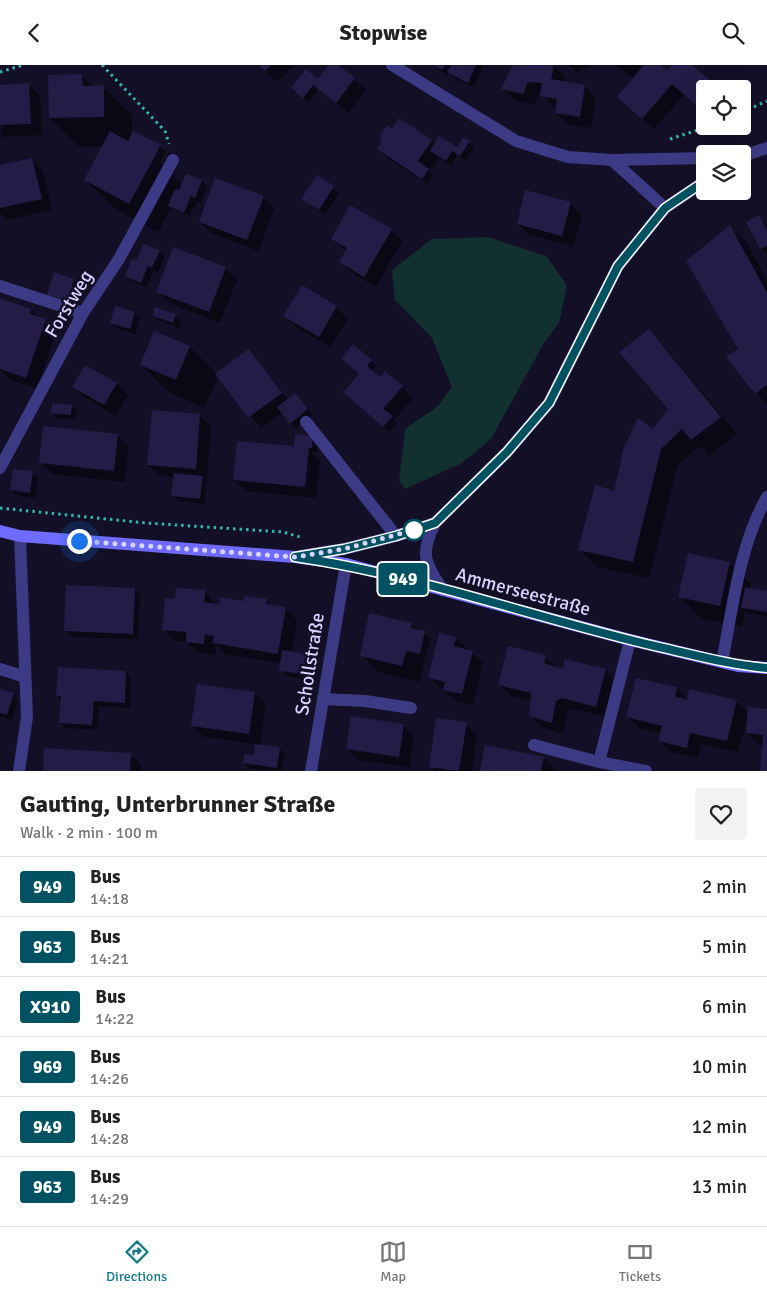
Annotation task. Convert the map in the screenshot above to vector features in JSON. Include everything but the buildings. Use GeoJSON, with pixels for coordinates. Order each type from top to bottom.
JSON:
{"type":"FeatureCollection","features":[{"type":"Feature","properties":{"kind":"main road","name":"Ammerseestraße"},"geometry":{"type":"LineString","coordinates":[[0,531],[20,536],[295,557],[346,564],[630,640],[722,662],[767,669]]}},
{"type":"Feature","properties":{"kind":"street"},"geometry":{"type":"LineString","coordinates":[[392,65],[516,141],[568,157],[612,160],[696,159]]}},
{"type":"Feature","properties":{"kind":"street"},"geometry":{"type":"LineString","coordinates":[[751,153],[767,148]]}},
{"type":"Feature","properties":{"kind":"street","name":"Forstweg"},"geometry":{"type":"LineString","coordinates":[[0,468],[83,313],[119,259],[173,160]]}},
{"type":"Feature","properties":{"kind":"street"},"geometry":{"type":"LineString","coordinates":[[612,160],[665,208]]}},
{"type":"Feature","properties":{"kind":"street"},"geometry":{"type":"LineString","coordinates":[[443,590],[430,571],[424,554],[427,540],[435,523],[507,452],[549,403],[618,266],[665,208],[696,187]]}},
{"type":"Feature","properties":{"kind":"street"},"geometry":{"type":"LineString","coordinates":[[0,286],[83,313]]}},
{"type":"Feature","properties":{"kind":"street"},"geometry":{"type":"LineString","coordinates":[[306,423],[396,536]]}},
{"type":"Feature","properties":{"kind":"street"},"geometry":{"type":"LineString","coordinates":[[722,662],[739,575],[756,516],[767,497]]}},
{"type":"Feature","properties":{"kind":"street"},"geometry":{"type":"LineString","coordinates":[[295,557],[344,549],[396,536],[435,523]]}},
{"type":"Feature","properties":{"kind":"street"},"geometry":{"type":"LineString","coordinates":[[19,771],[26,717],[20,536]]}},
{"type":"Feature","properties":{"kind":"street","name":"Schollstraße"},"geometry":{"type":"LineString","coordinates":[[311,771],[346,564]]}},
{"type":"Feature","properties":{"kind":"street"},"geometry":{"type":"LineString","coordinates":[[599,762],[630,640]]}},
{"type":"Feature","properties":{"kind":"street"},"geometry":{"type":"LineString","coordinates":[[0,669],[25,677]]}},
{"type":"Feature","properties":{"kind":"street"},"geometry":{"type":"LineString","coordinates":[[323,699],[365,701],[411,708]]}},
{"type":"Feature","properties":{"kind":"street"},"geometry":{"type":"LineString","coordinates":[[534,745],[599,762],[646,771]]}},
{"type":"Feature","properties":{"kind":"path"},"geometry":{"type":"LineString","coordinates":[[0,72],[23,65]]}},
{"type":"Feature","properties":{"kind":"path"},"geometry":{"type":"LineString","coordinates":[[102,65],[165,131],[173,160]]}},
{"type":"Feature","properties":{"kind":"path"},"geometry":{"type":"LineString","coordinates":[[751,108],[767,101]]}},
{"type":"Feature","properties":{"kind":"path"},"geometry":{"type":"LineString","coordinates":[[0,508],[146,523],[283,532],[309,540]]}},
{"type":"Feature","properties":{"kind":"green space"},"geometry":{"type":"Polygon","coordinates":[[[488,237],[546,256],[567,285],[559,323],[544,343],[491,439],[462,463],[405,489],[399,481],[405,429],[438,406],[452,387],[432,338],[395,300],[392,270],[432,239],[488,237]]]}},
{"type":"Feature","properties":{"kind":"bus line","name":"949"},"geometry":{"type":"LineString","coordinates":[[696,187],[665,208],[618,266],[549,403],[507,452],[435,523],[396,536],[344,549],[295,557],[346,564],[630,640],[738,665],[767,668]]}},
{"type":"Feature","properties":{"kind":"route"},"geometry":{"type":"LineString","coordinates":[[79,541],[295,557],[344,549],[414,530]]}}]}
